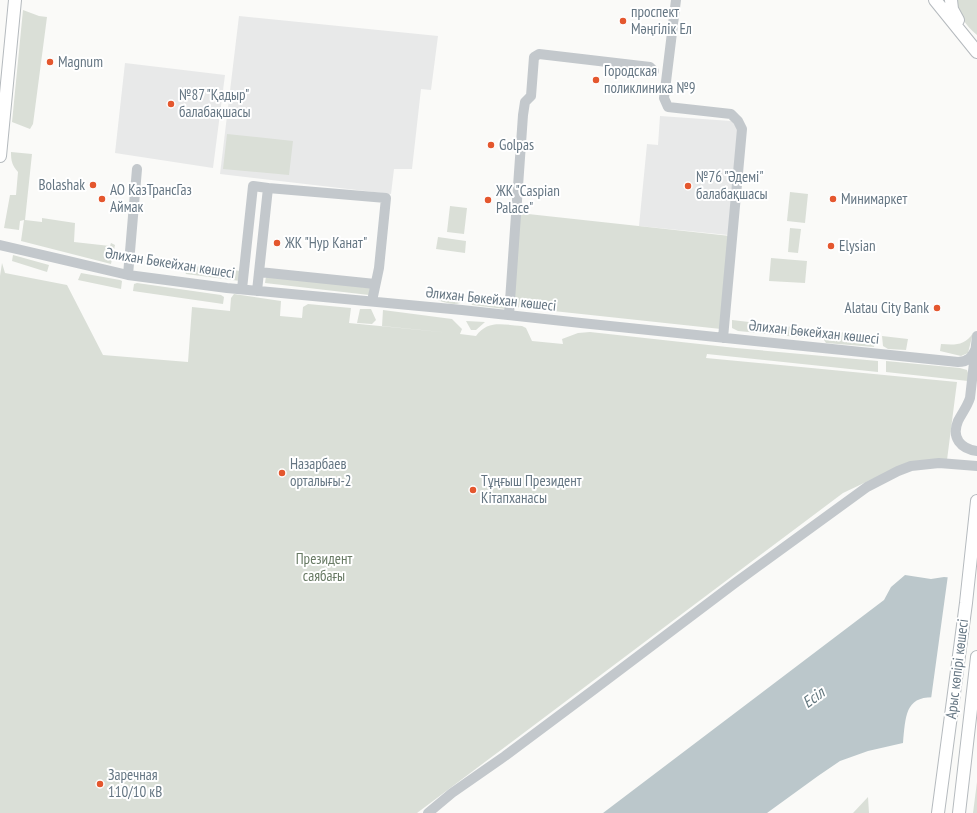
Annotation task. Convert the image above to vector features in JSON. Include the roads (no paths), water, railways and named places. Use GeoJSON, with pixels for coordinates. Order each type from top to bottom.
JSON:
{"type":"FeatureCollection","features":[{"type":"Feature","properties":{"kind":"main road"},"geometry":{"type":"LineString","coordinates":[[0,156],[15,0]]}},
{"type":"Feature","properties":{"kind":"main road"},"geometry":{"type":"LineString","coordinates":[[935,0],[977,52]]}},
{"type":"Feature","properties":{"kind":"main road"},"geometry":{"type":"LineString","coordinates":[[951,0],[952,9],[956,18],[977,42]]}},
{"type":"Feature","properties":{"kind":"main road","name":"Арыс көпірі көшесі"},"geometry":{"type":"LineString","coordinates":[[938,813],[966,603],[977,501]]}},
{"type":"Feature","properties":{"kind":"main road","name":"Арыс көпірі көшесі"},"geometry":{"type":"LineString","coordinates":[[959,813],[977,657]]}},
{"type":"Feature","properties":{"kind":"street"},"geometry":{"type":"LineString","coordinates":[[676,0],[664,98],[668,107],[731,114],[738,120],[742,129],[723,338]]}},
{"type":"Feature","properties":{"kind":"street"},"geometry":{"type":"LineString","coordinates":[[509,315],[523,115],[525,102],[531,96],[534,58],[539,54],[650,67],[654,71]]}},
{"type":"Feature","properties":{"kind":"street"},"geometry":{"type":"LineString","coordinates":[[128,275],[137,169]]}},
{"type":"Feature","properties":{"kind":"street"},"geometry":{"type":"LineString","coordinates":[[242,289],[253,186],[386,198],[379,268],[372,302]]}},
{"type":"Feature","properties":{"kind":"street"},"geometry":{"type":"LineString","coordinates":[[258,291],[268,188]]}},
{"type":"Feature","properties":{"kind":"street","name":"Әлихан Бөкейхан көшесі"},"geometry":{"type":"LineString","coordinates":[[0,245],[128,275],[258,291],[509,315],[962,362],[970,358],[976,348]]}},
{"type":"Feature","properties":{"kind":"street"},"geometry":{"type":"LineString","coordinates":[[259,272],[375,284]]}},
{"type":"Feature","properties":{"kind":"street"},"geometry":{"type":"LineString","coordinates":[[977,336],[970,398],[968,406],[959,421],[956,432],[959,442],[963,446],[967,449],[977,451]]}},
{"type":"Feature","properties":{"kind":"street"},"geometry":{"type":"LineString","coordinates":[[428,813],[452,793],[505,756],[867,486],[912,466],[939,463],[977,466]]}},
{"type":"Feature","properties":{"kind":"water","name":"Есіл"},"geometry":{"type":"Polygon","coordinates":[[[905,575],[931,579],[944,577],[977,580],[943,698],[930,697],[914,702],[907,714],[903,743],[868,751],[840,761],[767,813],[603,813],[884,600],[891,587],[905,575]]]}},
{"type":"Feature","properties":{"kind":"place","name":"проспект Мәңгілік Ел"},"geometry":{"type":"Point","coordinates":[623,21]}},
{"type":"Feature","properties":{"kind":"place","name":"Magnum"},"geometry":{"type":"Point","coordinates":[50,62]}},
{"type":"Feature","properties":{"kind":"place","name":"Городская поликлиника №9"},"geometry":{"type":"Point","coordinates":[596,80]}},
{"type":"Feature","properties":{"kind":"place","name":"№87 \"Қадыр\" балабақшасы"},"geometry":{"type":"Point","coordinates":[171,104]}},
{"type":"Feature","properties":{"kind":"place","name":"Golpas"},"geometry":{"type":"Point","coordinates":[491,145]}},
{"type":"Feature","properties":{"kind":"place","name":"Bolashak"},"geometry":{"type":"Point","coordinates":[93,185]}},
{"type":"Feature","properties":{"kind":"place","name":"№76 \"Әдемі\" балабақшасы"},"geometry":{"type":"Point","coordinates":[688,186]}},
{"type":"Feature","properties":{"kind":"place","name":"АО КазТрансГаз Аймак"},"geometry":{"type":"Point","coordinates":[102,199]}},
{"type":"Feature","properties":{"kind":"place","name":"Минимаркет"},"geometry":{"type":"Point","coordinates":[833,199]}},
{"type":"Feature","properties":{"kind":"place","name":"ЖК \"Caspian Palace\""},"geometry":{"type":"Point","coordinates":[488,200]}},
{"type":"Feature","properties":{"kind":"place","name":"ЖК \"Нур Канат\""},"geometry":{"type":"Point","coordinates":[277,243]}},
{"type":"Feature","properties":{"kind":"place","name":"Elysian"},"geometry":{"type":"Point","coordinates":[831,246]}},
{"type":"Feature","properties":{"kind":"place","name":"Alatau City Bank"},"geometry":{"type":"Point","coordinates":[937,308]}},
{"type":"Feature","properties":{"kind":"place","name":"Назарбаев орталығы-2"},"geometry":{"type":"Point","coordinates":[282,473]}},
{"type":"Feature","properties":{"kind":"place","name":"Тұңғыш Президент Кітапханасы"},"geometry":{"type":"Point","coordinates":[473,490]}},
{"type":"Feature","properties":{"kind":"place","name":"Заречная 110/10 кВ"},"geometry":{"type":"Point","coordinates":[100,784]}},
{"type":"Feature","properties":{"kind":"park label","name":"Президент саябағы"},"geometry":{"type":"Point","coordinates":[324,568]}}]}
